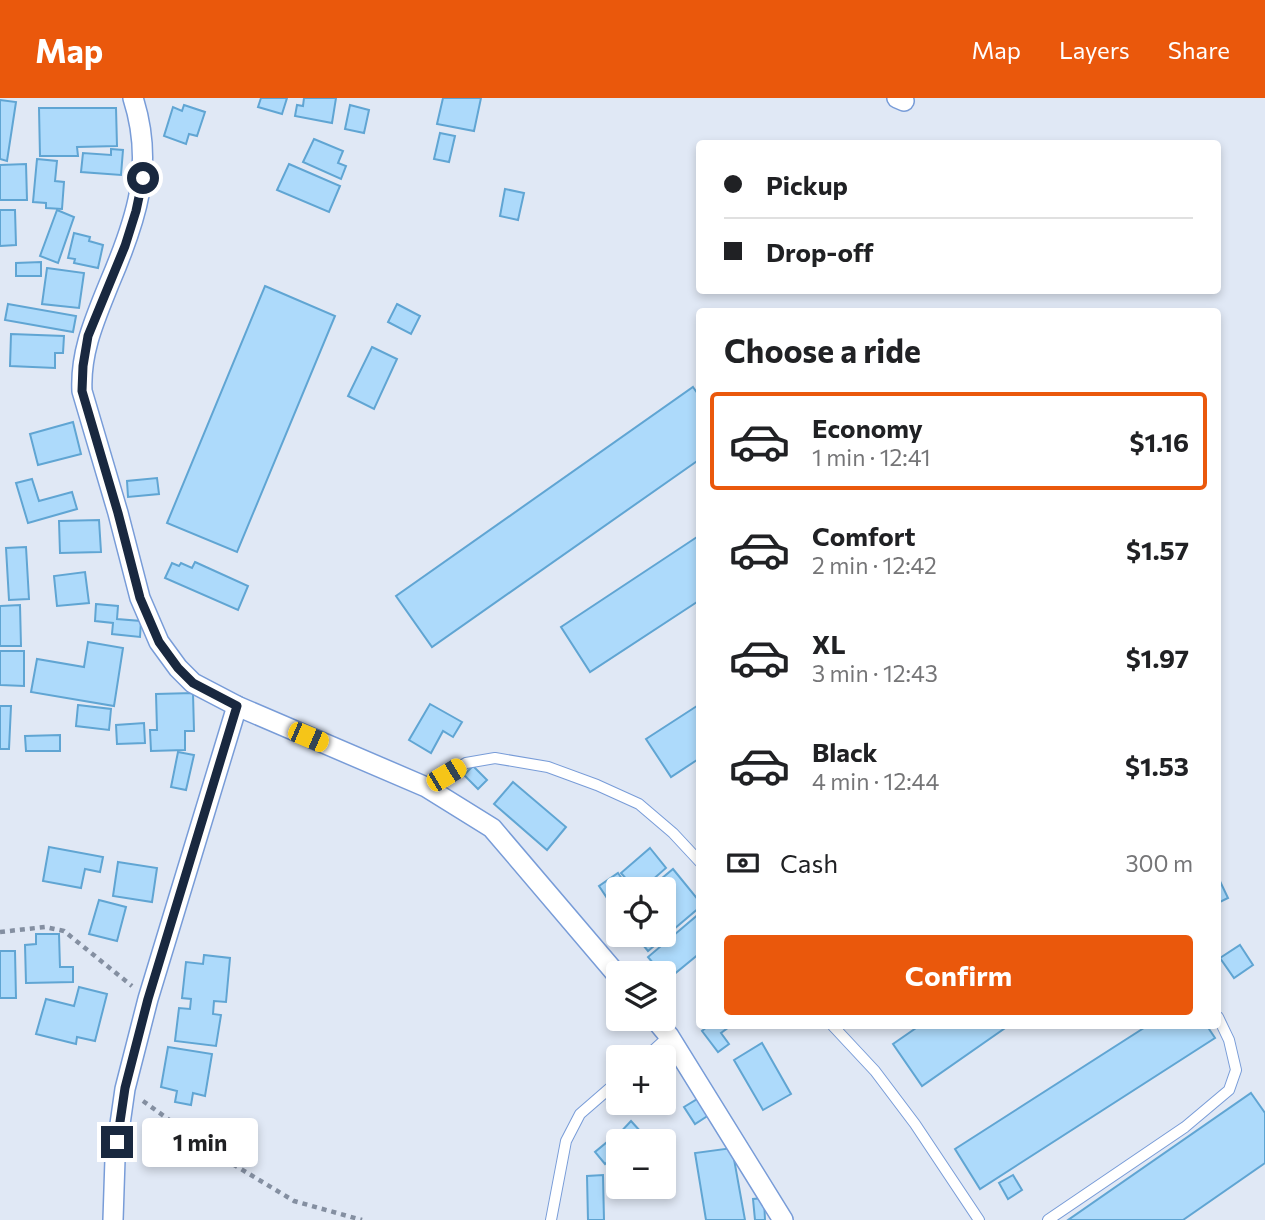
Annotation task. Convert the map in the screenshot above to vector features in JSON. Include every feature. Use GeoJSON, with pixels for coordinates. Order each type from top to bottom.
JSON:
{"type":"FeatureCollection","features":[{"type":"Feature","properties":{"kind":"street"},"geometry":{"type":"LineString","coordinates":[[133,98],[141,133],[143,178],[125,246],[88,336],[82,391],[140,598],[159,642],[193,683],[237,706],[426,787],[492,828],[606,962]]}},
{"type":"Feature","properties":{"kind":"street"},"geometry":{"type":"LineString","coordinates":[[113,1220],[115,1159],[125,1088],[148,999],[237,706]]}},
{"type":"Feature","properties":{"kind":"street"},"geometry":{"type":"LineString","coordinates":[[665,1031],[783,1220]]}},
{"type":"Feature","properties":{"kind":"lane"},"geometry":{"type":"LineString","coordinates":[[426,787],[466,763],[495,758],[548,767],[639,804],[673,833],[696,858]]}},
{"type":"Feature","properties":{"kind":"lane"},"geometry":{"type":"LineString","coordinates":[[1048,1220],[1185,1127],[1229,1090],[1236,1070],[1229,1040],[1221,1023]]}},
{"type":"Feature","properties":{"kind":"lane"},"geometry":{"type":"LineString","coordinates":[[836,1029],[875,1071],[915,1124],[979,1220]]}},
{"type":"Feature","properties":{"kind":"lane"},"geometry":{"type":"LineString","coordinates":[[659,1045],[669,1036]]}},
{"type":"Feature","properties":{"kind":"lane"},"geometry":{"type":"LineString","coordinates":[[551,1220],[566,1141],[580,1114],[606,1091]]}},
{"type":"Feature","properties":{"kind":"path"},"geometry":{"type":"LineString","coordinates":[[0,932],[45,927],[64,931],[148,999]]}},
{"type":"Feature","properties":{"kind":"path"},"geometry":{"type":"LineString","coordinates":[[125,1088],[221,1157],[294,1201],[362,1220]]}},
{"type":"Feature","properties":{"kind":"building"},"geometry":{"type":"Polygon","coordinates":[[[261,98],[287,98],[282,114],[258,107],[261,98]]]}},
{"type":"Feature","properties":{"kind":"building"},"geometry":{"type":"Polygon","coordinates":[[[304,98],[336,98],[332,123],[295,116],[297,105],[303,106],[304,98]]]}},
{"type":"Feature","properties":{"kind":"building"},"geometry":{"type":"Polygon","coordinates":[[[443,98],[481,98],[474,131],[437,124],[443,98]]]}},
{"type":"Feature","properties":{"kind":"building"},"geometry":{"type":"Polygon","coordinates":[[[0,100],[16,102],[7,161],[0,159],[0,100]]]}},
{"type":"Feature","properties":{"kind":"building"},"geometry":{"type":"Polygon","coordinates":[[[184,105],[205,112],[197,136],[189,134],[186,144],[164,136],[173,107],[182,111],[184,105]]]}},
{"type":"Feature","properties":{"kind":"building"},"geometry":{"type":"Polygon","coordinates":[[[350,105],[369,110],[364,133],[345,129],[350,105]]]}},
{"type":"Feature","properties":{"kind":"building"},"geometry":{"type":"Polygon","coordinates":[[[39,108],[116,108],[117,146],[77,147],[78,156],[40,156],[39,108]]]}},
{"type":"Feature","properties":{"kind":"building"},"geometry":{"type":"Polygon","coordinates":[[[440,133],[455,136],[449,162],[434,159],[440,133]]]}},
{"type":"Feature","properties":{"kind":"building"},"geometry":{"type":"Polygon","coordinates":[[[314,139],[343,151],[338,163],[346,166],[341,179],[303,162],[314,139]]]}},
{"type":"Feature","properties":{"kind":"building"},"geometry":{"type":"Polygon","coordinates":[[[111,149],[123,150],[121,175],[81,172],[83,153],[111,155],[111,149]]]}},
{"type":"Feature","properties":{"kind":"building"},"geometry":{"type":"Polygon","coordinates":[[[37,159],[57,161],[55,181],[64,182],[62,209],[46,208],[46,203],[33,202],[37,159]]]}},
{"type":"Feature","properties":{"kind":"building"},"geometry":{"type":"Polygon","coordinates":[[[26,164],[27,200],[0,200],[0,165],[26,164]]]}},
{"type":"Feature","properties":{"kind":"building"},"geometry":{"type":"Polygon","coordinates":[[[289,164],[340,186],[329,212],[277,190],[289,164]]]}},
{"type":"Feature","properties":{"kind":"building"},"geometry":{"type":"Polygon","coordinates":[[[505,189],[524,193],[518,220],[500,216],[505,189]]]}},
{"type":"Feature","properties":{"kind":"building"},"geometry":{"type":"Polygon","coordinates":[[[0,210],[15,210],[16,245],[0,246],[0,210]]]}},
{"type":"Feature","properties":{"kind":"building"},"geometry":{"type":"Polygon","coordinates":[[[57,210],[74,217],[58,263],[40,256],[57,210]]]}},
{"type":"Feature","properties":{"kind":"building"},"geometry":{"type":"Polygon","coordinates":[[[74,233],[90,237],[89,241],[103,245],[98,268],[74,263],[75,259],[68,258],[74,233]]]}},
{"type":"Feature","properties":{"kind":"building"},"geometry":{"type":"Polygon","coordinates":[[[41,262],[41,276],[16,276],[16,263],[41,262]]]}},
{"type":"Feature","properties":{"kind":"building"},"geometry":{"type":"Polygon","coordinates":[[[47,268],[84,273],[79,308],[42,304],[47,268]]]}},
{"type":"Feature","properties":{"kind":"building"},"geometry":{"type":"Polygon","coordinates":[[[265,286],[335,316],[237,552],[167,523],[265,286]]]}},
{"type":"Feature","properties":{"kind":"building"},"geometry":{"type":"Polygon","coordinates":[[[8,304],[76,316],[73,332],[5,320],[8,304]]]}},
{"type":"Feature","properties":{"kind":"building"},"geometry":{"type":"Polygon","coordinates":[[[397,304],[420,316],[411,334],[388,322],[397,304]]]}},
{"type":"Feature","properties":{"kind":"building"},"geometry":{"type":"Polygon","coordinates":[[[11,334],[64,336],[63,353],[55,353],[55,368],[10,366],[11,334]]]}},
{"type":"Feature","properties":{"kind":"building"},"geometry":{"type":"Polygon","coordinates":[[[372,347],[397,359],[374,409],[348,396],[372,347]]]}},
{"type":"Feature","properties":{"kind":"building"},"geometry":{"type":"Polygon","coordinates":[[[693,387],[696,391],[696,462],[432,647],[396,596],[693,387]]]}},
{"type":"Feature","properties":{"kind":"building"},"geometry":{"type":"Polygon","coordinates":[[[73,422],[81,454],[38,465],[30,434],[73,422]]]}},
{"type":"Feature","properties":{"kind":"building"},"geometry":{"type":"Polygon","coordinates":[[[157,478],[159,494],[128,497],[127,481],[157,478]]]}},
{"type":"Feature","properties":{"kind":"building"},"geometry":{"type":"Polygon","coordinates":[[[32,479],[39,501],[72,492],[77,509],[28,523],[16,483],[32,479]]]}},
{"type":"Feature","properties":{"kind":"building"},"geometry":{"type":"Polygon","coordinates":[[[99,520],[101,552],[60,553],[59,521],[99,520]]]}},
{"type":"Feature","properties":{"kind":"building"},"geometry":{"type":"Polygon","coordinates":[[[696,538],[696,603],[590,672],[561,627],[696,538]]]}},
{"type":"Feature","properties":{"kind":"building"},"geometry":{"type":"Polygon","coordinates":[[[26,547],[29,599],[9,600],[6,548],[26,547]]]}},
{"type":"Feature","properties":{"kind":"building"},"geometry":{"type":"Polygon","coordinates":[[[195,562],[248,586],[238,610],[165,578],[172,563],[179,566],[181,563],[192,568],[195,562]]]}},
{"type":"Feature","properties":{"kind":"building"},"geometry":{"type":"Polygon","coordinates":[[[85,572],[89,603],[57,606],[54,576],[85,572]]]}},
{"type":"Feature","properties":{"kind":"building"},"geometry":{"type":"Polygon","coordinates":[[[96,604],[118,606],[117,619],[141,621],[140,637],[112,634],[113,623],[95,621],[96,604]]]}},
{"type":"Feature","properties":{"kind":"building"},"geometry":{"type":"Polygon","coordinates":[[[20,605],[21,646],[0,646],[0,606],[20,605]]]}},
{"type":"Feature","properties":{"kind":"building"},"geometry":{"type":"Polygon","coordinates":[[[88,642],[123,648],[114,706],[31,692],[37,659],[84,667],[88,642]]]}},
{"type":"Feature","properties":{"kind":"building"},"geometry":{"type":"Polygon","coordinates":[[[0,651],[24,651],[24,686],[0,685],[0,651]]]}},
{"type":"Feature","properties":{"kind":"building"},"geometry":{"type":"Polygon","coordinates":[[[193,693],[194,731],[185,731],[185,750],[151,751],[150,730],[157,730],[156,694],[193,693]]]}},
{"type":"Feature","properties":{"kind":"building"},"geometry":{"type":"Polygon","coordinates":[[[430,704],[462,722],[453,737],[443,731],[431,753],[409,740],[430,704]]]}},
{"type":"Feature","properties":{"kind":"building"},"geometry":{"type":"Polygon","coordinates":[[[78,705],[111,709],[109,730],[76,726],[78,705]]]}},
{"type":"Feature","properties":{"kind":"building"},"geometry":{"type":"Polygon","coordinates":[[[0,706],[11,706],[9,749],[0,749],[0,706]]]}},
{"type":"Feature","properties":{"kind":"building"},"geometry":{"type":"Polygon","coordinates":[[[696,707],[696,761],[671,777],[646,739],[696,707]]]}},
{"type":"Feature","properties":{"kind":"building"},"geometry":{"type":"Polygon","coordinates":[[[144,723],[145,743],[117,744],[116,725],[144,723]]]}},
{"type":"Feature","properties":{"kind":"building"},"geometry":{"type":"Polygon","coordinates":[[[60,735],[60,751],[26,751],[25,736],[60,735]]]}},
{"type":"Feature","properties":{"kind":"building"},"geometry":{"type":"Polygon","coordinates":[[[178,752],[194,755],[186,790],[171,787],[178,752]]]}},
{"type":"Feature","properties":{"kind":"building"},"geometry":{"type":"Polygon","coordinates":[[[473,766],[487,780],[478,789],[464,775],[473,766]]]}},
{"type":"Feature","properties":{"kind":"building"},"geometry":{"type":"Polygon","coordinates":[[[513,782],[566,827],[547,850],[494,804],[513,782]]]}},
{"type":"Feature","properties":{"kind":"building"},"geometry":{"type":"Polygon","coordinates":[[[49,847],[103,857],[100,872],[85,869],[81,888],[43,881],[49,847]]]}},
{"type":"Feature","properties":{"kind":"building"},"geometry":{"type":"Polygon","coordinates":[[[650,848],[666,868],[656,877],[624,877],[621,873],[650,848]]]}},
{"type":"Feature","properties":{"kind":"building"},"geometry":{"type":"Polygon","coordinates":[[[118,862],[157,868],[152,902],[113,896],[118,862]]]}},
{"type":"Feature","properties":{"kind":"building"},"geometry":{"type":"Polygon","coordinates":[[[673,869],[696,897],[696,910],[676,927],[676,877],[663,877],[673,869]]]}},
{"type":"Feature","properties":{"kind":"building"},"geometry":{"type":"Polygon","coordinates":[[[606,881],[606,896],[599,886],[606,881]]]}},
{"type":"Feature","properties":{"kind":"building"},"geometry":{"type":"Polygon","coordinates":[[[1221,883],[1228,898],[1221,902],[1221,883]]]}},
{"type":"Feature","properties":{"kind":"building"},"geometry":{"type":"Polygon","coordinates":[[[99,900],[126,907],[117,941],[89,934],[99,900]]]}},
{"type":"Feature","properties":{"kind":"building"},"geometry":{"type":"Polygon","coordinates":[[[696,916],[696,956],[676,973],[676,961],[651,961],[648,957],[660,947],[676,947],[676,933],[696,916]]]}},
{"type":"Feature","properties":{"kind":"building"},"geometry":{"type":"Polygon","coordinates":[[[36,934],[59,934],[60,967],[73,967],[73,982],[26,983],[25,945],[36,944],[36,934]]]}},
{"type":"Feature","properties":{"kind":"building"},"geometry":{"type":"Polygon","coordinates":[[[1240,945],[1253,965],[1234,978],[1221,957],[1240,945]]]}},
{"type":"Feature","properties":{"kind":"building"},"geometry":{"type":"Polygon","coordinates":[[[0,951],[15,951],[16,998],[0,998],[0,951]]]}},
{"type":"Feature","properties":{"kind":"building"},"geometry":{"type":"Polygon","coordinates":[[[204,955],[230,958],[226,1002],[214,1001],[213,1014],[221,1015],[216,1046],[175,1041],[179,1008],[190,1009],[191,999],[182,998],[186,962],[203,964],[204,955]]]}},
{"type":"Feature","properties":{"kind":"building"},"geometry":{"type":"Polygon","coordinates":[[[79,987],[107,994],[95,1041],[77,1037],[76,1044],[36,1034],[46,999],[74,1006],[79,987]]]}},
{"type":"Feature","properties":{"kind":"building"},"geometry":{"type":"Polygon","coordinates":[[[726,1029],[721,1033],[729,1044],[718,1052],[702,1031],[726,1029]]]}},
{"type":"Feature","properties":{"kind":"building"},"geometry":{"type":"Polygon","coordinates":[[[915,1029],[1004,1029],[922,1086],[893,1044],[915,1029]]]}},
{"type":"Feature","properties":{"kind":"building"},"geometry":{"type":"Polygon","coordinates":[[[1142,1029],[1209,1029],[1215,1038],[980,1189],[955,1149],[1142,1029]]]}},
{"type":"Feature","properties":{"kind":"building"},"geometry":{"type":"Polygon","coordinates":[[[762,1043],[791,1094],[763,1110],[734,1060],[762,1043]]]}},
{"type":"Feature","properties":{"kind":"building"},"geometry":{"type":"Polygon","coordinates":[[[168,1047],[212,1054],[205,1096],[193,1093],[191,1105],[175,1102],[177,1091],[161,1087],[168,1047]]]}},
{"type":"Feature","properties":{"kind":"building"},"geometry":{"type":"Polygon","coordinates":[[[1251,1093],[1265,1113],[1265,1163],[1183,1220],[1068,1220],[1251,1093]]]}},
{"type":"Feature","properties":{"kind":"building"},"geometry":{"type":"Polygon","coordinates":[[[699,1098],[709,1115],[695,1124],[684,1107],[699,1098]]]}},
{"type":"Feature","properties":{"kind":"building"},"geometry":{"type":"Polygon","coordinates":[[[631,1121],[638,1129],[624,1129],[631,1121]]]}},
{"type":"Feature","properties":{"kind":"building"},"geometry":{"type":"Polygon","coordinates":[[[606,1143],[606,1163],[605,1164],[595,1152],[606,1143]]]}},
{"type":"Feature","properties":{"kind":"building"},"geometry":{"type":"Polygon","coordinates":[[[167,1148],[192,1150],[191,1164],[166,1162],[167,1148]]]}},
{"type":"Feature","properties":{"kind":"building"},"geometry":{"type":"Polygon","coordinates":[[[732,1148],[745,1220],[706,1220],[695,1153],[732,1148]]]}},
{"type":"Feature","properties":{"kind":"building"},"geometry":{"type":"Polygon","coordinates":[[[603,1175],[604,1220],[588,1220],[587,1176],[603,1175]]]}},
{"type":"Feature","properties":{"kind":"building"},"geometry":{"type":"Polygon","coordinates":[[[1013,1175],[1022,1190],[1008,1199],[999,1183],[1013,1175]]]}},
{"type":"Feature","properties":{"kind":"building"},"geometry":{"type":"Polygon","coordinates":[[[764,1198],[765,1220],[755,1220],[753,1199],[764,1198]]]}},
{"type":"Feature","properties":{"kind":"route"},"geometry":{"type":"LineString","coordinates":[[117,1142],[125,1088],[148,999],[237,706],[193,683],[159,642],[140,598],[82,391],[88,336],[125,246],[143,178]]}}]}
